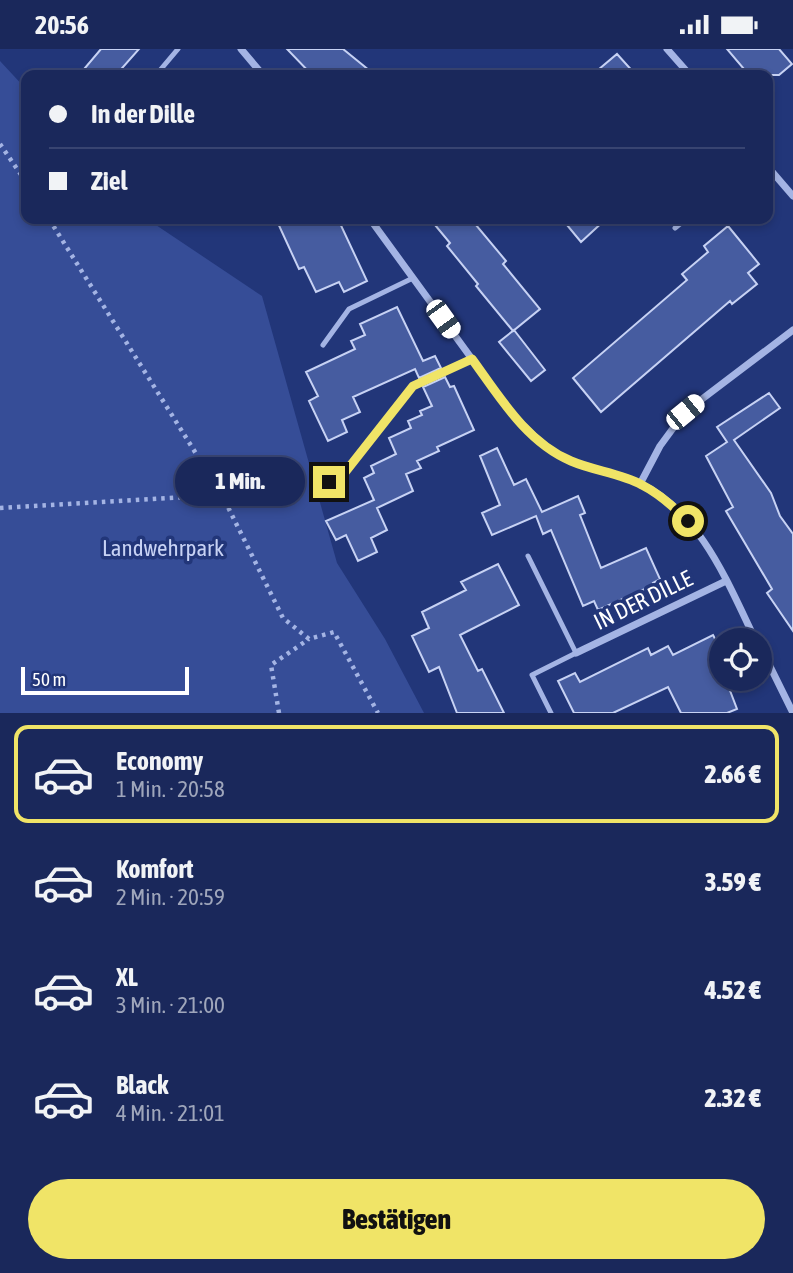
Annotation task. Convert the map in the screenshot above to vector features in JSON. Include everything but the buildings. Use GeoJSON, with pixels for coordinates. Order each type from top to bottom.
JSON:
{"type":"FeatureCollection","features":[{"type":"Feature","properties":{"kind":"street"},"geometry":{"type":"LineString","coordinates":[[241,49],[259,70]]}},
{"type":"Feature","properties":{"kind":"street"},"geometry":{"type":"LineString","coordinates":[[667,49],[686,70]]}},
{"type":"Feature","properties":{"kind":"street"},"geometry":{"type":"LineString","coordinates":[[773,173],[793,195]]}},
{"type":"Feature","properties":{"kind":"street","name":"IN DER DILLE"},"geometry":{"type":"LineString","coordinates":[[374,224],[526,430],[570,461],[640,484],[665,498],[688,521],[709,549],[750,628]]}},
{"type":"Feature","properties":{"kind":"street"},"geometry":{"type":"LineString","coordinates":[[640,484],[660,446],[685,412],[793,330]]}},
{"type":"Feature","properties":{"kind":"street","name":"IN DER DILLE"},"geometry":{"type":"LineString","coordinates":[[576,653],[726,581]]}},
{"type":"Feature","properties":{"kind":"street"},"geometry":{"type":"LineString","coordinates":[[772,670],[793,713]]}},
{"type":"Feature","properties":{"kind":"lane"},"geometry":{"type":"LineString","coordinates":[[160,70],[178,49]]}},
{"type":"Feature","properties":{"kind":"lane"},"geometry":{"type":"LineString","coordinates":[[676,227],[680,224]]}},
{"type":"Feature","properties":{"kind":"lane"},"geometry":{"type":"LineString","coordinates":[[323,345],[349,309],[413,278]]}},
{"type":"Feature","properties":{"kind":"lane"},"geometry":{"type":"LineString","coordinates":[[329,482],[343,475],[413,386],[472,359]]}},
{"type":"Feature","properties":{"kind":"lane","name":"IN DER DILLE"},"geometry":{"type":"LineString","coordinates":[[528,556],[576,653],[532,675],[551,713]]}},
{"type":"Feature","properties":{"kind":"path"},"geometry":{"type":"LineString","coordinates":[[0,144],[21,175]]}},
{"type":"Feature","properties":{"kind":"path"},"geometry":{"type":"LineString","coordinates":[[52,224],[222,495],[283,618],[309,639]]}},
{"type":"Feature","properties":{"kind":"path"},"geometry":{"type":"LineString","coordinates":[[0,508],[222,495]]}},
{"type":"Feature","properties":{"kind":"path"},"geometry":{"type":"LineString","coordinates":[[279,713],[271,665],[309,639],[334,632],[378,713]]}},
{"type":"Feature","properties":{"kind":"green space","name":"Landwehrpark"},"geometry":{"type":"Polygon","coordinates":[[[0,61],[21,84],[21,224],[154,224],[262,296],[337,563],[385,639],[424,713],[0,713],[0,61]]]}},
{"type":"Feature","properties":{"kind":"route"},"geometry":{"type":"LineString","coordinates":[[329,482],[343,475],[413,386],[472,359],[512,414],[526,430],[549,448],[570,461],[640,484],[665,498],[688,521]]}}]}
